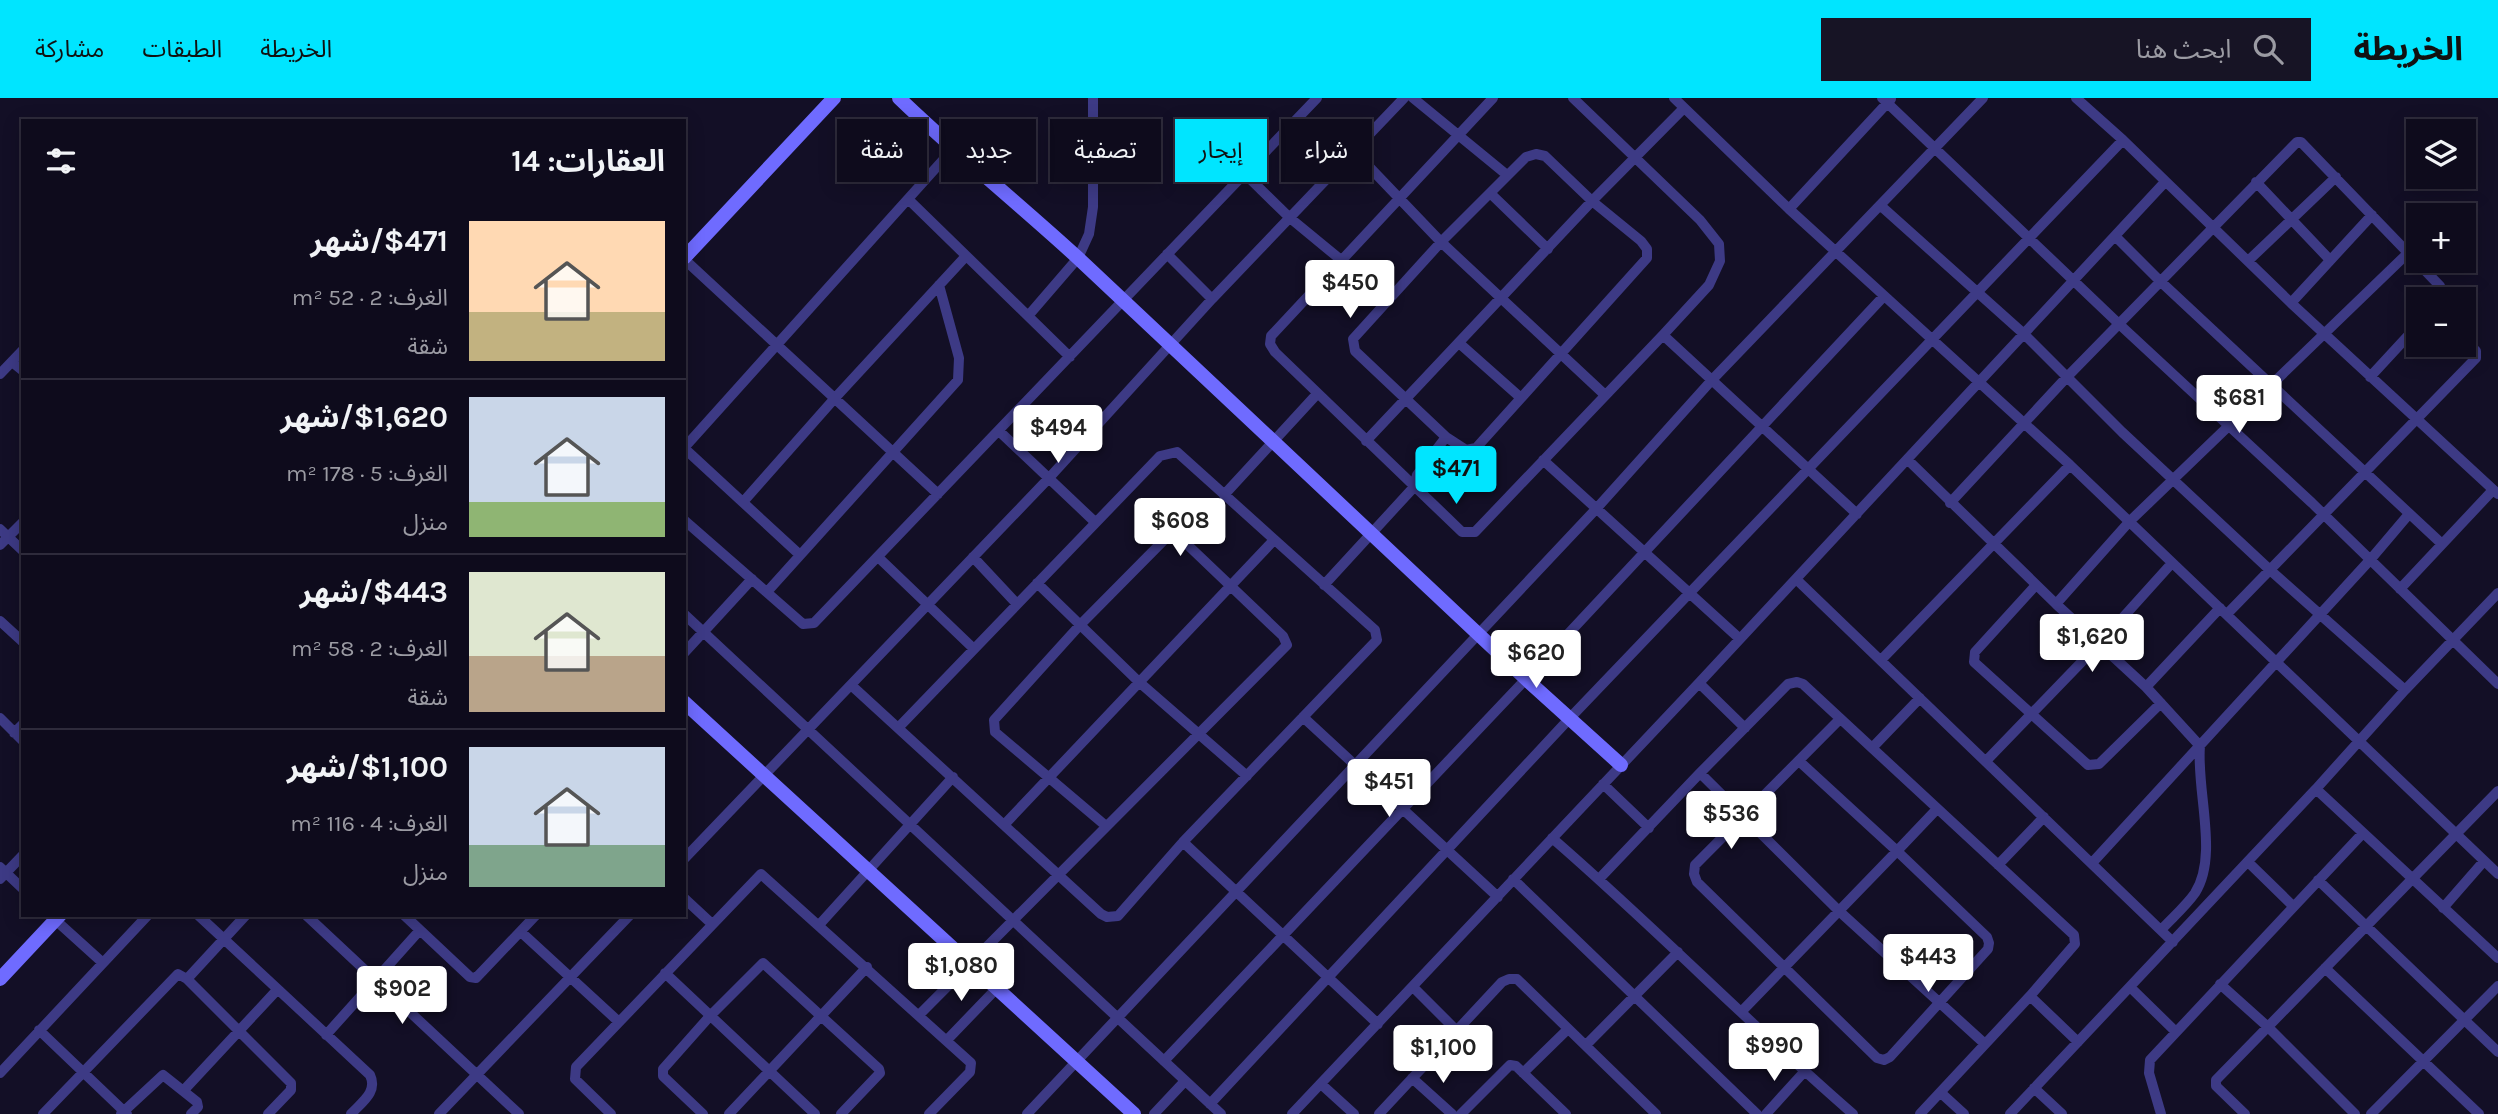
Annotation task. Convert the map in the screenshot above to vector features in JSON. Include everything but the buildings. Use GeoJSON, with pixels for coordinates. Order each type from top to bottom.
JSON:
{"type":"FeatureCollection","features":[{"type":"Feature","properties":{"kind":"street"},"geometry":{"type":"LineString","coordinates":[[686,256],[834,98]]}},
{"type":"Feature","properties":{"kind":"street"},"geometry":{"type":"LineString","coordinates":[[899,98],[941,139]]}},
{"type":"Feature","properties":{"kind":"street"},"geometry":{"type":"LineString","coordinates":[[1028,316],[1078,258],[1088,234],[1093,206],[1093,98]]}},
{"type":"Feature","properties":{"kind":"street"},"geometry":{"type":"LineString","coordinates":[[1267,151],[1317,98]]}},
{"type":"Feature","properties":{"kind":"street"},"geometry":{"type":"LineString","coordinates":[[1372,133],[1404,98]]}},
{"type":"Feature","properties":{"kind":"street"},"geometry":{"type":"LineString","coordinates":[[1413,98],[1507,175]]}},
{"type":"Feature","properties":{"kind":"street"},"geometry":{"type":"LineString","coordinates":[[1493,98],[1272,336],[1270,344],[1275,352],[1413,487],[1462,532],[1469,534],[1475,532],[1663,335],[1714,278],[1721,253],[1719,244],[1700,220],[1573,98]]}},
{"type":"Feature","properties":{"kind":"street"},"geometry":{"type":"LineString","coordinates":[[1674,98],[1788,209],[1979,382],[2224,611],[2498,874]]}},
{"type":"Feature","properties":{"kind":"street"},"geometry":{"type":"LineString","coordinates":[[1027,1114],[1596,509],[1711,381],[1983,98]]}},
{"type":"Feature","properties":{"kind":"street"},"geometry":{"type":"LineString","coordinates":[[2076,98],[2325,335],[2496,492],[2400,589]]}},
{"type":"Feature","properties":{"kind":"street"},"geometry":{"type":"LineString","coordinates":[[1788,209],[1887,100],[1935,149],[2323,514],[2498,684]]}},
{"type":"Feature","properties":{"kind":"street"},"geometry":{"type":"LineString","coordinates":[[1366,441],[1591,201],[1684,108]]}},
{"type":"Feature","properties":{"kind":"street"},"geometry":{"type":"LineString","coordinates":[[1210,1104],[1569,719],[2123,140]]}},
{"type":"Feature","properties":{"kind":"street"},"geometry":{"type":"LineString","coordinates":[[1951,503],[2066,378],[2297,142],[2301,142],[2406,251]]}},
{"type":"Feature","properties":{"kind":"street"},"geometry":{"type":"LineString","coordinates":[[1536,154],[1545,156],[1591,201],[1641,241],[1647,250],[1647,258],[1521,398],[1471,450],[1466,450],[1446,437],[1355,351],[1353,339],[1441,242],[1507,175],[1526,157],[1536,154]]}},
{"type":"Feature","properties":{"kind":"street"},"geometry":{"type":"LineString","coordinates":[[686,446],[941,162]]}},
{"type":"Feature","properties":{"kind":"street"},"geometry":{"type":"LineString","coordinates":[[1372,169],[1441,242],[1605,395]]}},
{"type":"Feature","properties":{"kind":"street"},"geometry":{"type":"LineString","coordinates":[[2248,261],[2336,177]]}},
{"type":"Feature","properties":{"kind":"street"},"geometry":{"type":"LineString","coordinates":[[991,182],[1078,258],[1122,302],[1621,765]]}},
{"type":"Feature","properties":{"kind":"street"},"geometry":{"type":"LineString","coordinates":[[686,522],[803,624],[814,623],[1237,182]]}},
{"type":"Feature","properties":{"kind":"street"},"geometry":{"type":"LineString","coordinates":[[1253,182],[1290,218],[1341,260]]}},
{"type":"Feature","properties":{"kind":"street"},"geometry":{"type":"LineString","coordinates":[[686,857],[1049,478],[1212,299],[1325,182]]}},
{"type":"Feature","properties":{"kind":"street"},"geometry":{"type":"LineString","coordinates":[[1292,1114],[1908,460],[2165,182]]}},
{"type":"Feature","properties":{"kind":"street"},"geometry":{"type":"LineString","coordinates":[[2256,182],[2330,260]]}},
{"type":"Feature","properties":{"kind":"street"},"geometry":{"type":"LineString","coordinates":[[1490,193],[1548,249]]}},
{"type":"Feature","properties":{"kind":"street"},"geometry":{"type":"LineString","coordinates":[[908,199],[1070,357]]}},
{"type":"Feature","properties":{"kind":"street"},"geometry":{"type":"LineString","coordinates":[[1881,206],[2024,334],[2066,378],[2270,570],[2405,690]]}},
{"type":"Feature","properties":{"kind":"street"},"geometry":{"type":"LineString","coordinates":[[2291,303],[2372,215]]}},
{"type":"Feature","properties":{"kind":"street"},"geometry":{"type":"LineString","coordinates":[[2115,236],[2270,385],[2442,544]]}},
{"type":"Feature","properties":{"kind":"street"},"geometry":{"type":"LineString","coordinates":[[1167,254],[1212,299]]}},
{"type":"Feature","properties":{"kind":"street"},"geometry":{"type":"LineString","coordinates":[[2056,604],[2129,522],[2406,255]]}},
{"type":"Feature","properties":{"kind":"street"},"geometry":{"type":"LineString","coordinates":[[743,502],[966,256]]}},
{"type":"Feature","properties":{"kind":"street"},"geometry":{"type":"LineString","coordinates":[[686,260],[938,494]]}},
{"type":"Feature","properties":{"kind":"street"},"geometry":{"type":"LineString","coordinates":[[2427,273],[2440,287]]}},
{"type":"Feature","properties":{"kind":"street"},"geometry":{"type":"LineString","coordinates":[[767,593],[958,380],[959,358],[939,285]]}},
{"type":"Feature","properties":{"kind":"street"},"geometry":{"type":"LineString","coordinates":[[1164,1061],[1884,296]]}},
{"type":"Feature","properties":{"kind":"street"},"geometry":{"type":"LineString","coordinates":[[1663,335],[1857,514]]}},
{"type":"Feature","properties":{"kind":"street"},"geometry":{"type":"LineString","coordinates":[[2370,377],[2406,338]]}},
{"type":"Feature","properties":{"kind":"street"},"geometry":{"type":"LineString","coordinates":[[1459,343],[1521,398]]}},
{"type":"Feature","properties":{"kind":"street"},"geometry":{"type":"LineString","coordinates":[[0,374],[21,352]]}},
{"type":"Feature","properties":{"kind":"street"},"geometry":{"type":"LineString","coordinates":[[2146,687],[2270,570],[2476,357]]}},
{"type":"Feature","properties":{"kind":"street"},"geometry":{"type":"LineString","coordinates":[[12,362],[21,369]]}},
{"type":"Feature","properties":{"kind":"street"},"geometry":{"type":"LineString","coordinates":[[1224,495],[1317,394]]}},
{"type":"Feature","properties":{"kind":"street"},"geometry":{"type":"LineString","coordinates":[[999,431],[1095,522]]}},
{"type":"Feature","properties":{"kind":"street"},"geometry":{"type":"LineString","coordinates":[[1324,585],[1413,487],[1417,475],[1446,437]]}},
{"type":"Feature","properties":{"kind":"street"},"geometry":{"type":"LineString","coordinates":[[686,450],[800,555]]}},
{"type":"Feature","properties":{"kind":"street"},"geometry":{"type":"LineString","coordinates":[[851,685],[1101,914],[1107,917],[1118,916],[1183,842],[1377,640],[1375,631],[1177,453],[1167,453],[1160,456],[1095,522],[898,728]]}},
{"type":"Feature","properties":{"kind":"street"},"geometry":{"type":"LineString","coordinates":[[1544,460],[1740,639]]}},
{"type":"Feature","properties":{"kind":"street"},"geometry":{"type":"LineString","coordinates":[[1908,460],[2036,585],[2146,687],[2200,746],[2199,781],[2206,856],[2203,874],[2194,893],[2161,930]]}},
{"type":"Feature","properties":{"kind":"street"},"geometry":{"type":"LineString","coordinates":[[1881,660],[2070,466]]}},
{"type":"Feature","properties":{"kind":"street"},"geometry":{"type":"LineString","coordinates":[[2092,863],[2370,561],[2409,514]]}},
{"type":"Feature","properties":{"kind":"street"},"geometry":{"type":"LineString","coordinates":[[0,545],[4,533],[21,523]]}},
{"type":"Feature","properties":{"kind":"street"},"geometry":{"type":"LineString","coordinates":[[919,1014],[1287,645],[1283,636],[1173,531],[1080,625],[993,720],[995,732],[1106,826]]}},
{"type":"Feature","properties":{"kind":"street"},"geometry":{"type":"LineString","coordinates":[[4,533],[21,549]]}},
{"type":"Feature","properties":{"kind":"street"},"geometry":{"type":"LineString","coordinates":[[1004,825],[1274,540]]}},
{"type":"Feature","properties":{"kind":"street"},"geometry":{"type":"LineString","coordinates":[[878,557],[974,649]]}},
{"type":"Feature","properties":{"kind":"street"},"geometry":{"type":"LineString","coordinates":[[973,557],[1017,604]]}},
{"type":"Feature","properties":{"kind":"street"},"geometry":{"type":"LineString","coordinates":[[1986,761],[2099,644],[2172,563]]}},
{"type":"Feature","properties":{"kind":"street"},"geometry":{"type":"LineString","coordinates":[[686,651],[752,579]]}},
{"type":"Feature","properties":{"kind":"street"},"geometry":{"type":"LineString","coordinates":[[1796,579],[2173,942]]}},
{"type":"Feature","properties":{"kind":"street"},"geometry":{"type":"LineString","coordinates":[[1037,583],[1139,682],[1247,776]]}},
{"type":"Feature","properties":{"kind":"street"},"geometry":{"type":"LineString","coordinates":[[2036,585],[1975,652],[1974,662],[2092,766],[2099,764],[2161,703]]}},
{"type":"Feature","properties":{"kind":"street"},"geometry":{"type":"LineString","coordinates":[[2010,1114],[2498,593]]}},
{"type":"Feature","properties":{"kind":"street"},"geometry":{"type":"LineString","coordinates":[[686,616],[1221,1114]]}},
{"type":"Feature","properties":{"kind":"street"},"geometry":{"type":"LineString","coordinates":[[0,621],[21,640]]}},
{"type":"Feature","properties":{"kind":"street"},"geometry":{"type":"LineString","coordinates":[[1699,683],[1745,728]]}},
{"type":"Feature","properties":{"kind":"street"},"geometry":{"type":"LineString","coordinates":[[1599,879],[1788,684],[1803,684],[1937,810],[2073,932],[2076,940],[2031,996],[1920,1114]]}},
{"type":"Feature","properties":{"kind":"street"},"geometry":{"type":"LineString","coordinates":[[1872,748],[1920,698]]}},
{"type":"Feature","properties":{"kind":"street"},"geometry":{"type":"LineString","coordinates":[[686,704],[1078,1062],[1125,1111]]}},
{"type":"Feature","properties":{"kind":"street"},"geometry":{"type":"LineString","coordinates":[[1303,717],[1498,897]]}},
{"type":"Feature","properties":{"kind":"street"},"geometry":{"type":"LineString","coordinates":[[0,718],[21,739]]}},
{"type":"Feature","properties":{"kind":"street"},"geometry":{"type":"LineString","coordinates":[[1799,761],[1987,937],[1989,943],[1988,948],[1939,1005],[1890,1057],[1884,1060],[1877,1058],[1783,968],[1697,882],[1694,874],[1695,865],[1840,719]]}},
{"type":"Feature","properties":{"kind":"street"},"geometry":{"type":"LineString","coordinates":[[14,733],[21,726]]}},
{"type":"Feature","properties":{"kind":"street"},"geometry":{"type":"LineString","coordinates":[[1700,773],[1839,911],[1939,1005],[1985,1044]]}},
{"type":"Feature","properties":{"kind":"street"},"geometry":{"type":"LineString","coordinates":[[819,925],[953,777]]}},
{"type":"Feature","properties":{"kind":"street"},"geometry":{"type":"LineString","coordinates":[[1603,784],[1649,828]]}},
{"type":"Feature","properties":{"kind":"street"},"geometry":{"type":"LineString","coordinates":[[2316,789],[2498,958]]}},
{"type":"Feature","properties":{"kind":"street"},"geometry":{"type":"LineString","coordinates":[[2245,1114],[2215,1083],[2498,791]]}},
{"type":"Feature","properties":{"kind":"street"},"geometry":{"type":"LineString","coordinates":[[1742,1011],[1937,810]]}},
{"type":"Feature","properties":{"kind":"street"},"geometry":{"type":"LineString","coordinates":[[1998,865],[2044,817]]}},
{"type":"Feature","properties":{"kind":"street"},"geometry":{"type":"LineString","coordinates":[[2161,1114],[2149,1073],[2150,1060],[2363,833]]}},
{"type":"Feature","properties":{"kind":"street"},"geometry":{"type":"LineString","coordinates":[[1552,838],[1742,1011],[1804,1072],[1853,1114]]}},
{"type":"Feature","properties":{"kind":"street"},"geometry":{"type":"LineString","coordinates":[[1183,842],[1378,1024]]}},
{"type":"Feature","properties":{"kind":"street"},"geometry":{"type":"LineString","coordinates":[[21,857],[2,873],[21,887]]}},
{"type":"Feature","properties":{"kind":"street"},"geometry":{"type":"LineString","coordinates":[[2443,908],[2484,861]]}},
{"type":"Feature","properties":{"kind":"street"},"geometry":{"type":"LineString","coordinates":[[2248,862],[2293,906]]}},
{"type":"Feature","properties":{"kind":"street"},"geometry":{"type":"LineString","coordinates":[[611,1114],[575,1079],[576,1067],[763,874],[971,1063],[972,1068],[929,1114]]}},
{"type":"Feature","properties":{"kind":"street"},"geometry":{"type":"LineString","coordinates":[[1513,879],[1757,1114]]}},
{"type":"Feature","properties":{"kind":"street"},"geometry":{"type":"LineString","coordinates":[[2318,880],[2498,1052]]}},
{"type":"Feature","properties":{"kind":"street"},"geometry":{"type":"LineString","coordinates":[[686,900],[712,924]]}},
{"type":"Feature","properties":{"kind":"street"},"geometry":{"type":"LineString","coordinates":[[0,979],[55,917],[103,963]]}},
{"type":"Feature","properties":{"kind":"street"},"geometry":{"type":"LineString","coordinates":[[0,1073],[146,917]]}},
{"type":"Feature","properties":{"kind":"street"},"geometry":{"type":"LineString","coordinates":[[200,917],[370,1075],[373,1082],[372,1091],[351,1114]]}},
{"type":"Feature","properties":{"kind":"street"},"geometry":{"type":"LineString","coordinates":[[187,979],[244,917]]}},
{"type":"Feature","properties":{"kind":"street"},"geometry":{"type":"LineString","coordinates":[[308,917],[519,1114]]}},
{"type":"Feature","properties":{"kind":"street"},"geometry":{"type":"LineString","coordinates":[[406,917],[470,977],[476,978],[534,917]]}},
{"type":"Feature","properties":{"kind":"street"},"geometry":{"type":"LineString","coordinates":[[439,1114],[628,917]]}},
{"type":"Feature","properties":{"kind":"street"},"geometry":{"type":"LineString","coordinates":[[326,1035],[420,930]]}},
{"type":"Feature","properties":{"kind":"street"},"geometry":{"type":"LineString","coordinates":[[521,932],[619,1022]]}},
{"type":"Feature","properties":{"kind":"street"},"geometry":{"type":"LineString","coordinates":[[1586,1045],[1678,952]]}},
{"type":"Feature","properties":{"kind":"street"},"geometry":{"type":"LineString","coordinates":[[703,1114],[662,1072],[710,1016],[763,963],[880,1071],[841,1114]]}},
{"type":"Feature","properties":{"kind":"street"},"geometry":{"type":"LineString","coordinates":[[729,1114],[867,967]]}},
{"type":"Feature","properties":{"kind":"street"},"geometry":{"type":"LineString","coordinates":[[2325,968],[2479,1114]]}},
{"type":"Feature","properties":{"kind":"street"},"geometry":{"type":"LineString","coordinates":[[666,973],[815,1114]]}},
{"type":"Feature","properties":{"kind":"street"},"geometry":{"type":"LineString","coordinates":[[43,1114],[176,975],[181,974],[291,1083],[291,1090],[268,1114]]}},
{"type":"Feature","properties":{"kind":"street"},"geometry":{"type":"LineString","coordinates":[[1379,1114],[1502,982],[1510,979],[1517,979],[1652,1113]]}},
{"type":"Feature","properties":{"kind":"street"},"geometry":{"type":"LineString","coordinates":[[2220,984],[2268,1027],[2355,1114]]}},
{"type":"Feature","properties":{"kind":"street"},"geometry":{"type":"LineString","coordinates":[[2371,1114],[2498,986]]}},
{"type":"Feature","properties":{"kind":"street"},"geometry":{"type":"LineString","coordinates":[[1413,987],[1457,1031]]}},
{"type":"Feature","properties":{"kind":"street"},"geometry":{"type":"LineString","coordinates":[[2130,987],[2176,1032]]}},
{"type":"Feature","properties":{"kind":"street"},"geometry":{"type":"LineString","coordinates":[[947,1040],[997,988]]}},
{"type":"Feature","properties":{"kind":"street"},"geometry":{"type":"LineString","coordinates":[[184,1090],[278,990]]}},
{"type":"Feature","properties":{"kind":"street"},"geometry":{"type":"LineString","coordinates":[[2031,996],[2078,1042]]}},
{"type":"Feature","properties":{"kind":"street"},"geometry":{"type":"LineString","coordinates":[[1523,1073],[1568,1029]]}},
{"type":"Feature","properties":{"kind":"street"},"geometry":{"type":"LineString","coordinates":[[39,1030],[124,1113],[163,1075],[197,1102],[198,1107],[191,1114]]}},
{"type":"Feature","properties":{"kind":"street"},"geometry":{"type":"LineString","coordinates":[[1461,1114],[1506,1067],[1516,1066],[1566,1114]]}},
{"type":"Feature","properties":{"kind":"street"},"geometry":{"type":"LineString","coordinates":[[1766,1114],[1804,1072]]}},
{"type":"Feature","properties":{"kind":"street"},"geometry":{"type":"LineString","coordinates":[[1412,1078],[1452,1114]]}},
{"type":"Feature","properties":{"kind":"street"},"geometry":{"type":"LineString","coordinates":[[1154,1114],[1185,1081]]}},
{"type":"Feature","properties":{"kind":"street"},"geometry":{"type":"LineString","coordinates":[[1321,1084],[1354,1114]]}},
{"type":"Feature","properties":{"kind":"street"},"geometry":{"type":"LineString","coordinates":[[2034,1088],[2062,1114]]}},
{"type":"Feature","properties":{"kind":"street"},"geometry":{"type":"LineString","coordinates":[[1941,1093],[1964,1114]]}}]}
